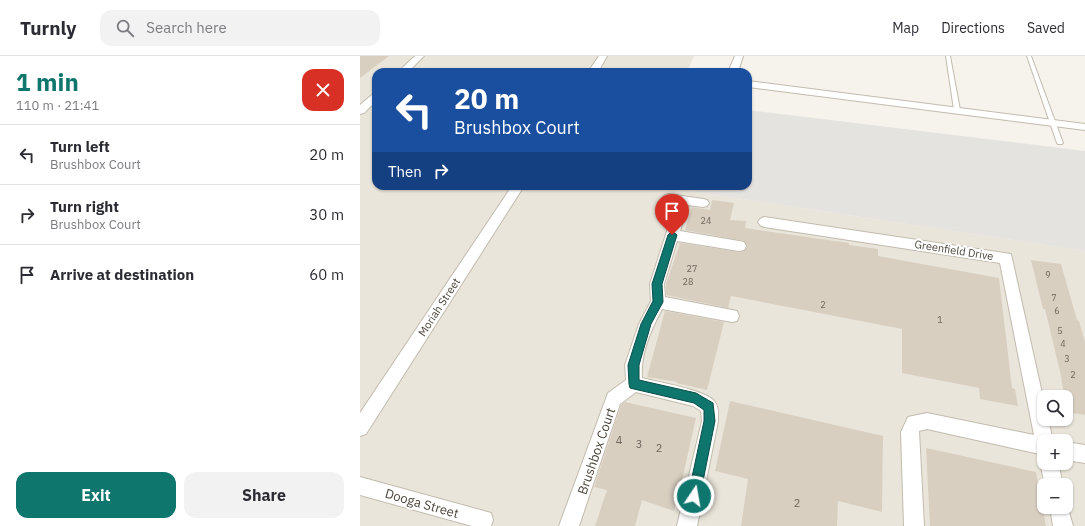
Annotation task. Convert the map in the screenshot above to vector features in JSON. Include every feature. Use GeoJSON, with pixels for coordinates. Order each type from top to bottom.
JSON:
{"type":"FeatureCollection","features":[{"type":"Feature","properties":{"kind":"street"},"geometry":{"type":"LineString","coordinates":[[407,68],[420,56]]}},
{"type":"Feature","properties":{"kind":"street"},"geometry":{"type":"LineString","coordinates":[[596,68],[603,56]]}},
{"type":"Feature","properties":{"kind":"street"},"geometry":{"type":"LineString","coordinates":[[735,68],[739,56]]}},
{"type":"Feature","properties":{"kind":"street"},"geometry":{"type":"LineString","coordinates":[[752,84],[1085,127]]}},
{"type":"Feature","properties":{"kind":"street"},"geometry":{"type":"LineString","coordinates":[[360,111],[372,100]]}},
{"type":"Feature","properties":{"kind":"street","name":"Moriah Street"},"geometry":{"type":"LineString","coordinates":[[360,428],[515,190]]}},
{"type":"Feature","properties":{"kind":"street"},"geometry":{"type":"LineString","coordinates":[[687,526],[710,421],[709,407],[696,399],[634,384],[634,365],[646,324],[658,302],[657,284],[672,235],[676,200],[703,203]]}},
{"type":"Feature","properties":{"kind":"street","name":"Greenfield Drive"},"geometry":{"type":"LineString","coordinates":[[764,222],[1006,258],[1043,434]]}},
{"type":"Feature","properties":{"kind":"street"},"geometry":{"type":"LineString","coordinates":[[672,235],[739,246]]}},
{"type":"Feature","properties":{"kind":"street"},"geometry":{"type":"LineString","coordinates":[[658,302],[732,316]]}},
{"type":"Feature","properties":{"kind":"street","name":"Brushbox Court"},"geometry":{"type":"LineString","coordinates":[[569,526],[614,399],[634,384]]}},
{"type":"Feature","properties":{"kind":"street"},"geometry":{"type":"LineString","coordinates":[[914,526],[910,432],[914,423],[927,421],[1037,445]]}},
{"type":"Feature","properties":{"kind":"street"},"geometry":{"type":"LineString","coordinates":[[1073,452],[1085,454]]}},
{"type":"Feature","properties":{"kind":"street","name":"Dooga Street"},"geometry":{"type":"LineString","coordinates":[[360,486],[484,520]]}},
{"type":"Feature","properties":{"kind":"street"},"geometry":{"type":"LineString","coordinates":[[1060,514],[1063,526]]}},
{"type":"Feature","properties":{"kind":"lane"},"geometry":{"type":"LineString","coordinates":[[948,56],[957,110]]}},
{"type":"Feature","properties":{"kind":"lane"},"geometry":{"type":"LineString","coordinates":[[1029,56],[1060,143]]}},
{"type":"Feature","properties":{"kind":"shaded area"},"geometry":{"type":"Polygon","coordinates":[[[360,56],[694,56],[689,68],[372,68],[372,190],[683,190],[1085,251],[1085,526],[360,526],[360,56]]]}},
{"type":"Feature","properties":{"kind":"shaded area"},"geometry":{"type":"Polygon","coordinates":[[[752,110],[1085,151],[1085,251],[683,190],[752,190],[752,110]]]}},
{"type":"Feature","properties":{"kind":"building"},"geometry":{"type":"Polygon","coordinates":[[[360,56],[389,56],[372,68],[360,78],[360,56]]]}},
{"type":"Feature","properties":{"kind":"building"},"geometry":{"type":"Polygon","coordinates":[[[712,200],[734,203],[730,220],[746,221],[745,228],[849,243],[849,245],[878,249],[878,256],[999,278],[1012,388],[1015,389],[1018,406],[980,399],[979,388],[902,373],[902,329],[731,296],[728,308],[666,295],[666,284],[680,243],[739,252],[744,251],[747,247],[744,241],[685,230],[692,207],[710,210],[712,200]]]}},
{"type":"Feature","properties":{"kind":"building"},"geometry":{"type":"Polygon","coordinates":[[[1031,260],[1061,264],[1085,342],[1085,415],[1073,413],[1073,390],[1063,390],[1045,309],[1043,309],[1031,260]]]}},
{"type":"Feature","properties":{"kind":"building"},"geometry":{"type":"Polygon","coordinates":[[[665,311],[724,322],[707,390],[676,383],[677,382],[647,377],[665,311]]]}},
{"type":"Feature","properties":{"kind":"building"},"geometry":{"type":"Polygon","coordinates":[[[730,401],[883,436],[882,512],[838,501],[837,526],[741,526],[748,479],[715,471],[730,401]]]}},
{"type":"Feature","properties":{"kind":"building"},"geometry":{"type":"Polygon","coordinates":[[[625,402],[696,418],[683,476],[674,511],[642,500],[635,526],[595,526],[607,490],[594,487],[621,405],[625,402]]]}},
{"type":"Feature","properties":{"kind":"building"},"geometry":{"type":"Polygon","coordinates":[[[926,448],[1036,472],[1037,514],[1044,514],[1046,526],[930,526],[926,448]]]}},
{"type":"Feature","properties":{"kind":"route"},"geometry":{"type":"LineString","coordinates":[[672,235],[657,284],[658,302],[646,324],[634,365],[634,384],[696,399],[709,407],[710,421],[694,496]]}}]}
